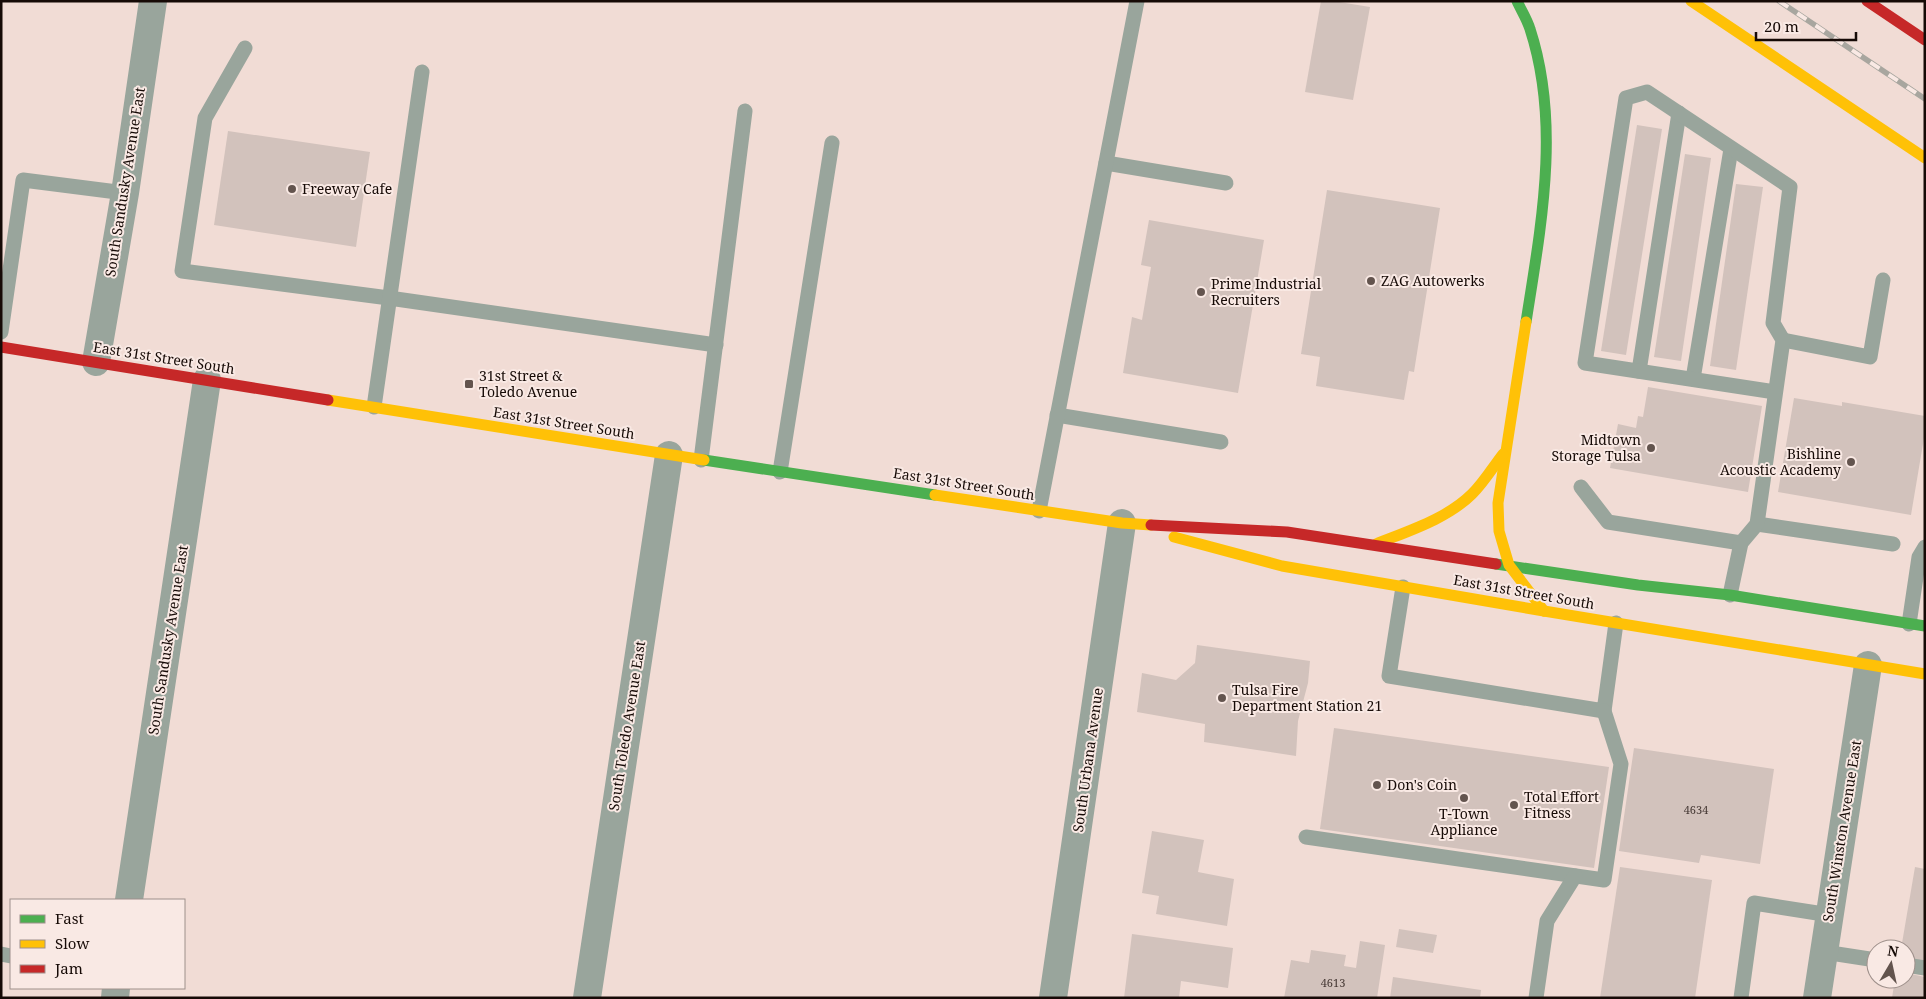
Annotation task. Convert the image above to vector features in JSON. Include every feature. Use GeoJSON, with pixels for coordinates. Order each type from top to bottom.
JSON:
{"type":"FeatureCollection","features":[{"type":"Feature","properties":{"kind":"main road"},"geometry":{"type":"LineString","coordinates":[[1517,1],[1530,28],[1539,66],[1545,113],[1547,160],[1544,203],[1504,453],[1498,503],[1499,532],[1509,565],[1544,611]]}},
{"type":"Feature","properties":{"kind":"main road"},"geometry":{"type":"LineString","coordinates":[[1691,1],[1925,158]]}},
{"type":"Feature","properties":{"kind":"main road"},"geometry":{"type":"LineString","coordinates":[[1867,1],[1925,40]]}},
{"type":"Feature","properties":{"kind":"main road","name":"East 31st Street South"},"geometry":{"type":"LineString","coordinates":[[1,347],[669,455],[1039,511],[1122,523],[1287,532],[1638,585],[1730,595],[1925,626]]}},
{"type":"Feature","properties":{"kind":"main road"},"geometry":{"type":"LineString","coordinates":[[1376,544],[1463,502],[1472,495],[1504,453]]}},
{"type":"Feature","properties":{"kind":"main road","name":"East 31st Street South"},"geometry":{"type":"LineString","coordinates":[[1122,523],[1282,566],[1925,674]]}},
{"type":"Feature","properties":{"kind":"street","name":"South Sandusky Avenue East"},"geometry":{"type":"LineString","coordinates":[[96,362],[125,193],[153,1]]}},
{"type":"Feature","properties":{"kind":"street","name":"South Sandusky Avenue East"},"geometry":{"type":"LineString","coordinates":[[129,899],[206,380]]}},
{"type":"Feature","properties":{"kind":"street","name":"South Toledo Avenue East"},"geometry":{"type":"LineString","coordinates":[[587,998],[669,455]]}},
{"type":"Feature","properties":{"kind":"street","name":"South Urbana Avenue"},"geometry":{"type":"LineString","coordinates":[[1053,998],[1122,523]]}},
{"type":"Feature","properties":{"kind":"street","name":"South Winston Avenue East"},"geometry":{"type":"LineString","coordinates":[[1817,998],[1868,665]]}},
{"type":"Feature","properties":{"kind":"lane"},"geometry":{"type":"LineString","coordinates":[[1039,511],[1136,1]]}},
{"type":"Feature","properties":{"kind":"lane"},"geometry":{"type":"LineString","coordinates":[[245,48],[205,118],[182,270],[716,346]]}},
{"type":"Feature","properties":{"kind":"lane"},"geometry":{"type":"LineString","coordinates":[[374,407],[422,72]]}},
{"type":"Feature","properties":{"kind":"lane"},"geometry":{"type":"LineString","coordinates":[[1730,595],[1741,543],[1757,524],[1776,392],[1783,340],[1773,323],[1790,187],[1647,92],[1626,98],[1585,363],[1776,392]]}},
{"type":"Feature","properties":{"kind":"lane"},"geometry":{"type":"LineString","coordinates":[[701,460],[744,111]]}},
{"type":"Feature","properties":{"kind":"lane"},"geometry":{"type":"LineString","coordinates":[[1639,371],[1679,113]]}},
{"type":"Feature","properties":{"kind":"lane"},"geometry":{"type":"LineString","coordinates":[[780,472],[832,143]]}},
{"type":"Feature","properties":{"kind":"lane"},"geometry":{"type":"LineString","coordinates":[[1693,379],[1731,149]]}},
{"type":"Feature","properties":{"kind":"lane"},"geometry":{"type":"LineString","coordinates":[[1106,163],[1226,184]]}},
{"type":"Feature","properties":{"kind":"lane"},"geometry":{"type":"LineString","coordinates":[[1,332],[6,257],[23,180],[125,193]]}},
{"type":"Feature","properties":{"kind":"lane"},"geometry":{"type":"LineString","coordinates":[[1783,340],[1870,357],[1883,280]]}},
{"type":"Feature","properties":{"kind":"lane"},"geometry":{"type":"LineString","coordinates":[[1057,415],[1221,442]]}},
{"type":"Feature","properties":{"kind":"lane"},"geometry":{"type":"LineString","coordinates":[[1581,486],[1608,522],[1741,543]]}},
{"type":"Feature","properties":{"kind":"lane"},"geometry":{"type":"LineString","coordinates":[[1757,524],[1893,544]]}},
{"type":"Feature","properties":{"kind":"lane"},"geometry":{"type":"LineString","coordinates":[[1909,624],[1923,554]]}},
{"type":"Feature","properties":{"kind":"lane"},"geometry":{"type":"LineString","coordinates":[[1403,587],[1389,676],[1604,711]]}},
{"type":"Feature","properties":{"kind":"lane"},"geometry":{"type":"LineString","coordinates":[[1306,837],[1604,880],[1620,764],[1604,711],[1616,623]]}},
{"type":"Feature","properties":{"kind":"lane"},"geometry":{"type":"LineString","coordinates":[[1536,998],[1547,921],[1575,876]]}},
{"type":"Feature","properties":{"kind":"lane"},"geometry":{"type":"LineString","coordinates":[[1741,998],[1754,903],[1830,914]]}},
{"type":"Feature","properties":{"kind":"lane"},"geometry":{"type":"LineString","coordinates":[[1824,952],[1866,958]]}},
{"type":"Feature","properties":{"kind":"building"},"geometry":{"type":"Polygon","coordinates":[[[1321,1],[1370,7],[1353,100],[1305,92],[1321,1]]]}},
{"type":"Feature","properties":{"kind":"building"},"geometry":{"type":"Polygon","coordinates":[[[1637,125],[1662,129],[1626,355],[1601,351],[1637,125]]]}},
{"type":"Feature","properties":{"kind":"building","name":"Freeway Cafe"},"geometry":{"type":"Polygon","coordinates":[[[228,131],[370,152],[356,247],[214,225],[228,131]]]}},
{"type":"Feature","properties":{"kind":"building"},"geometry":{"type":"Polygon","coordinates":[[[1685,154],[1711,158],[1681,361],[1654,357],[1685,154]]]}},
{"type":"Feature","properties":{"kind":"building"},"geometry":{"type":"Polygon","coordinates":[[[1736,184],[1763,187],[1736,370],[1710,366],[1736,184]]]}},
{"type":"Feature","properties":{"kind":"building","name":"ZAG Autowerks"},"geometry":{"type":"Polygon","coordinates":[[[1327,190],[1440,208],[1414,372],[1409,371],[1404,400],[1316,386],[1320,357],[1301,354],[1327,190]]]}},
{"type":"Feature","properties":{"kind":"building","name":"Prime Industrial Recruiters"},"geometry":{"type":"Polygon","coordinates":[[[1149,220],[1264,240],[1238,393],[1123,373],[1132,317],[1142,320],[1151,267],[1141,265],[1149,220]]]}},
{"type":"Feature","properties":{"kind":"building"},"geometry":{"type":"Polygon","coordinates":[[[1648,387],[1762,406],[1748,492],[1610,468],[1618,424],[1636,428],[1638,416],[1643,417],[1648,387]]]}},
{"type":"Feature","properties":{"kind":"building","name":"Bishline Acoustic Academy"},"geometry":{"type":"Polygon","coordinates":[[[1794,398],[1842,406],[1842,402],[1925,416],[1925,432],[1911,515],[1778,492],[1794,398]]]}},
{"type":"Feature","properties":{"kind":"building","name":"Tulsa Fire Department Station 21"},"geometry":{"type":"Polygon","coordinates":[[[1197,645],[1310,661],[1308,683],[1298,721],[1296,756],[1204,742],[1205,724],[1137,712],[1142,673],[1176,680],[1195,663],[1197,645]]]}},
{"type":"Feature","properties":{"kind":"building"},"geometry":{"type":"Polygon","coordinates":[[[1334,728],[1609,767],[1594,868],[1320,829],[1334,728]]]}},
{"type":"Feature","properties":{"kind":"building"},"geometry":{"type":"Polygon","coordinates":[[[1634,748],[1774,769],[1760,864],[1701,855],[1699,863],[1619,851],[1634,748]]]}},
{"type":"Feature","properties":{"kind":"building"},"geometry":{"type":"Polygon","coordinates":[[[1152,831],[1204,840],[1198,872],[1234,879],[1227,926],[1156,914],[1159,896],[1142,893],[1152,831]]]}},
{"type":"Feature","properties":{"kind":"building"},"geometry":{"type":"Polygon","coordinates":[[[1620,867],[1712,880],[1695,998],[1600,998],[1620,867]]]}},
{"type":"Feature","properties":{"kind":"building"},"geometry":{"type":"Polygon","coordinates":[[[1915,867],[1925,869],[1925,963],[1916,962],[1916,939],[1903,939],[1915,867]]]}},
{"type":"Feature","properties":{"kind":"building"},"geometry":{"type":"Polygon","coordinates":[[[1399,929],[1437,935],[1433,953],[1396,947],[1399,929]]]}},
{"type":"Feature","properties":{"kind":"building"},"geometry":{"type":"Polygon","coordinates":[[[1132,934],[1233,948],[1228,988],[1181,981],[1179,998],[1124,998],[1132,934]]]}},
{"type":"Feature","properties":{"kind":"building"},"geometry":{"type":"Polygon","coordinates":[[[1360,941],[1385,945],[1377,998],[1284,998],[1291,960],[1309,963],[1311,950],[1346,955],[1344,966],[1356,968],[1360,941]]]}},
{"type":"Feature","properties":{"kind":"building"},"geometry":{"type":"Polygon","coordinates":[[[1916,975],[1925,977],[1925,998],[1892,998],[1893,989],[1916,989],[1916,975]]]}},
{"type":"Feature","properties":{"kind":"building"},"geometry":{"type":"Polygon","coordinates":[[[1393,977],[1481,990],[1480,998],[1390,998],[1393,977]]]}},
{"type":"Feature","properties":{"kind":"railway"},"geometry":{"type":"LineString","coordinates":[[1779,1],[1925,99]]}},
{"type":"Feature","properties":{"kind":"traffic: fast"},"geometry":{"type":"LineString","coordinates":[[1517,1],[1529,25],[1539,65],[1545,101],[1546,138],[1542,212],[1526,322]]}},
{"type":"Feature","properties":{"kind":"traffic: fast"},"geometry":{"type":"LineString","coordinates":[[704,460],[935,495]]}},
{"type":"Feature","properties":{"kind":"traffic: fast"},"geometry":{"type":"LineString","coordinates":[[1496,564],[1638,585],[1730,595],[1925,626]]}},
{"type":"Feature","properties":{"kind":"traffic: slow"},"geometry":{"type":"LineString","coordinates":[[1691,1],[1925,158]]}},
{"type":"Feature","properties":{"kind":"traffic: slow"},"geometry":{"type":"LineString","coordinates":[[1526,322],[1498,503],[1499,531],[1509,565],[1544,611]]}},
{"type":"Feature","properties":{"kind":"traffic: slow"},"geometry":{"type":"LineString","coordinates":[[328,400],[704,460]]}},
{"type":"Feature","properties":{"kind":"traffic: slow"},"geometry":{"type":"LineString","coordinates":[[1376,544],[1427,524],[1451,511],[1472,494],[1503,454]]}},
{"type":"Feature","properties":{"kind":"traffic: slow"},"geometry":{"type":"LineString","coordinates":[[935,495],[1122,523],[1151,525]]}},
{"type":"Feature","properties":{"kind":"traffic: slow"},"geometry":{"type":"LineString","coordinates":[[1174,537],[1282,566],[1544,611]]}},
{"type":"Feature","properties":{"kind":"traffic: slow"},"geometry":{"type":"LineString","coordinates":[[1544,611],[1925,674]]}},
{"type":"Feature","properties":{"kind":"traffic: jam"},"geometry":{"type":"LineString","coordinates":[[1867,1],[1925,40]]}},
{"type":"Feature","properties":{"kind":"traffic: jam"},"geometry":{"type":"LineString","coordinates":[[1,347],[328,400]]}},
{"type":"Feature","properties":{"kind":"traffic: jam"},"geometry":{"type":"LineString","coordinates":[[1151,525],[1287,532],[1496,564]]}},
{"type":"Feature","properties":{"kind":"place","name":"Freeway Cafe"},"geometry":{"type":"Point","coordinates":[292,189]}},
{"type":"Feature","properties":{"kind":"place","name":"ZAG Autowerks"},"geometry":{"type":"Point","coordinates":[1371,281]}},
{"type":"Feature","properties":{"kind":"place","name":"Prime Industrial Recruiters"},"geometry":{"type":"Point","coordinates":[1201,292]}},
{"type":"Feature","properties":{"kind":"place","name":"31st Street & Toledo Avenue"},"geometry":{"type":"Point","coordinates":[469,384]}},
{"type":"Feature","properties":{"kind":"place","name":"Midtown Storage Tulsa"},"geometry":{"type":"Point","coordinates":[1651,448]}},
{"type":"Feature","properties":{"kind":"place","name":"Bishline Acoustic Academy"},"geometry":{"type":"Point","coordinates":[1851,462]}},
{"type":"Feature","properties":{"kind":"place","name":"Tulsa Fire Department Station 21"},"geometry":{"type":"Point","coordinates":[1222,698]}},
{"type":"Feature","properties":{"kind":"place","name":"Don's Coin"},"geometry":{"type":"Point","coordinates":[1377,785]}},
{"type":"Feature","properties":{"kind":"place","name":"T-Town Appliance"},"geometry":{"type":"Point","coordinates":[1464,798]}},
{"type":"Feature","properties":{"kind":"place","name":"Total Effort Fitness"},"geometry":{"type":"Point","coordinates":[1514,805]}}]}
